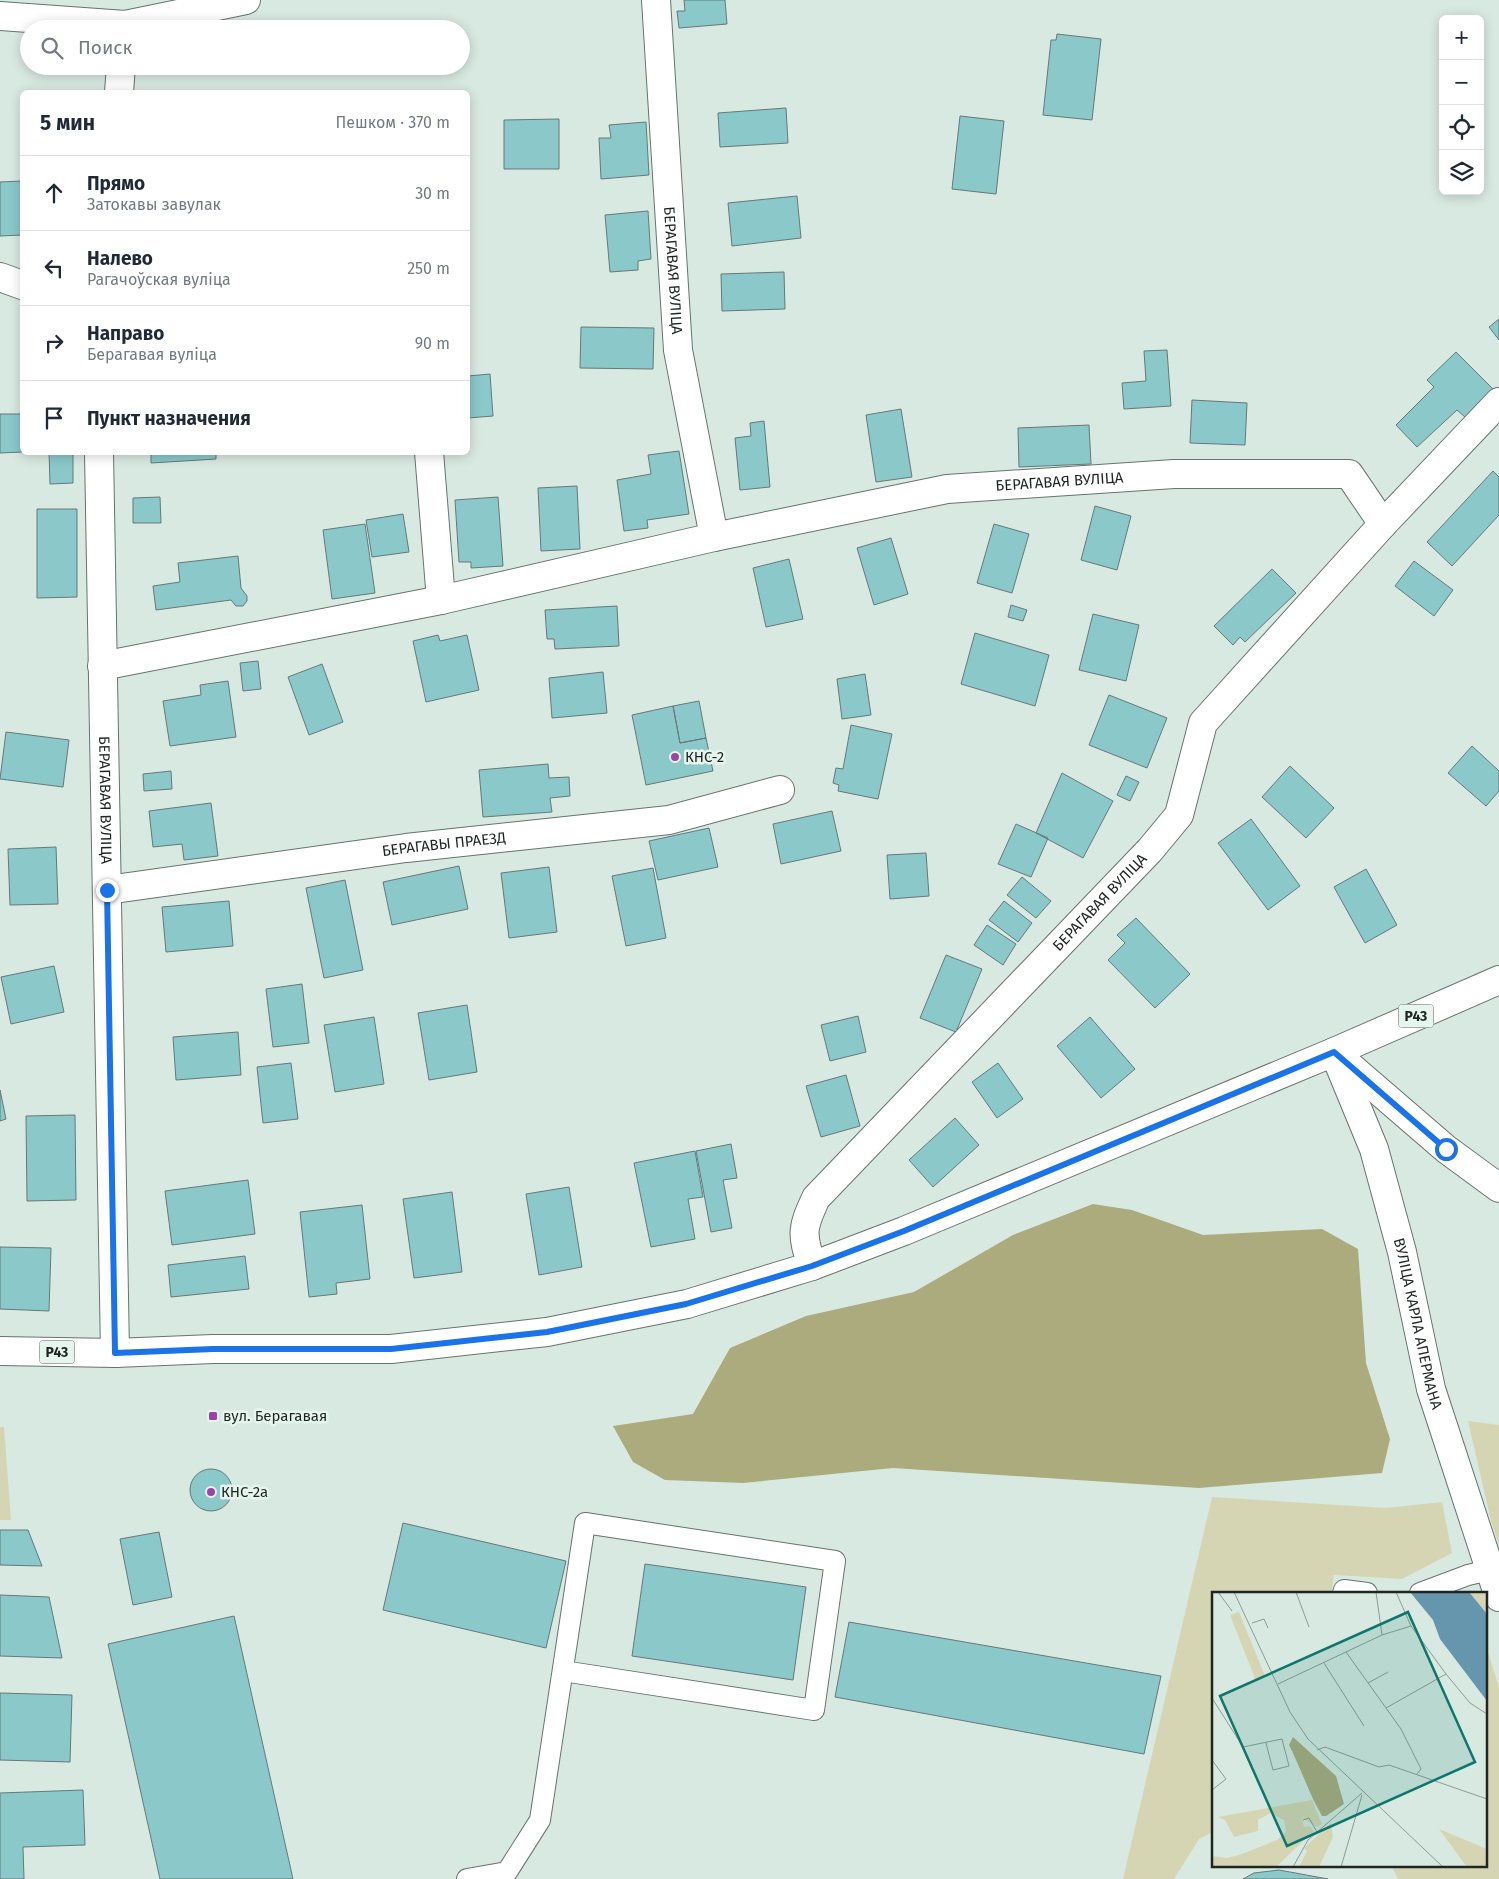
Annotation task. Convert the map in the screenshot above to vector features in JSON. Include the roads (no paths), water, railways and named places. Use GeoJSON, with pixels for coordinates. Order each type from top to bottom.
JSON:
{"type":"FeatureCollection","features":[{"type":"Feature","properties":{"kind":"street"},"geometry":{"type":"LineString","coordinates":[[156,20],[246,0]]}},
{"type":"Feature","properties":{"kind":"street","name":"БЕРАГАВАЯ ВУЛІЦА"},"geometry":{"type":"LineString","coordinates":[[656,0],[678,350],[714,537]]}},
{"type":"Feature","properties":{"kind":"street"},"geometry":{"type":"LineString","coordinates":[[0,16],[45,20]]}},
{"type":"Feature","properties":{"kind":"street"},"geometry":{"type":"LineString","coordinates":[[118,90],[120,75]]}},
{"type":"Feature","properties":{"kind":"street"},"geometry":{"type":"LineString","coordinates":[[0,277],[20,284]]}},
{"type":"Feature","properties":{"kind":"street","name":"БЕРАГАВАЯ ВУЛІЦА"},"geometry":{"type":"LineString","coordinates":[[812,1266],[804,1241],[806,1220],[816,1198],[1150,850],[1179,815],[1203,723],[1383,524],[1499,402]]}},
{"type":"Feature","properties":{"kind":"street","name":"БЕРАГАВАЯ ВУЛІЦА"},"geometry":{"type":"LineString","coordinates":[[99,455],[115,1353]]}},
{"type":"Feature","properties":{"kind":"street"},"geometry":{"type":"LineString","coordinates":[[429,455],[441,600]]}},
{"type":"Feature","properties":{"kind":"street","name":"БЕРАГАВАЯ ВУЛІЦА"},"geometry":{"type":"LineString","coordinates":[[102,666],[441,600],[714,537],[947,489],[1174,474],[1349,474],[1383,524]]}},
{"type":"Feature","properties":{"kind":"street","name":"БЕРАГАВЫ ПРАЕЗД"},"geometry":{"type":"LineString","coordinates":[[107,890],[406,848],[668,820],[780,790]]}},
{"type":"Feature","properties":{"kind":"street","name":"Р43"},"geometry":{"type":"LineString","coordinates":[[0,1351],[115,1353],[213,1349],[391,1349],[547,1332],[686,1304],[812,1266],[904,1231],[1334,1052],[1499,980]]}},
{"type":"Feature","properties":{"kind":"street"},"geometry":{"type":"LineString","coordinates":[[1334,1052],[1446,1149],[1499,1188]]}},
{"type":"Feature","properties":{"kind":"street","name":"ВУЛІЦА КАРЛА АПЕРМАНА"},"geometry":{"type":"LineString","coordinates":[[1334,1052],[1374,1149],[1402,1252],[1431,1390],[1499,1597]]}},
{"type":"Feature","properties":{"kind":"lane"},"geometry":{"type":"LineString","coordinates":[[467,1879],[507,1872],[540,1820],[585,1523],[835,1561],[814,1710],[563,1671]]}},
{"type":"Feature","properties":{"kind":"lane"},"geometry":{"type":"LineString","coordinates":[[1423,1592],[1490,1570]]}},
{"type":"Feature","properties":{"kind":"lane"},"geometry":{"type":"LineString","coordinates":[[1343,1592],[1344,1590],[1359,1592]]}},
{"type":"Feature","properties":{"kind":"place","name":"КНС-2"},"geometry":{"type":"Point","coordinates":[675,757]}},
{"type":"Feature","properties":{"kind":"place","name":"вул. Берагавая"},"geometry":{"type":"Point","coordinates":[213,1416]}},
{"type":"Feature","properties":{"kind":"place","name":"КНС-2а"},"geometry":{"type":"Point","coordinates":[211,1492]}}]}
